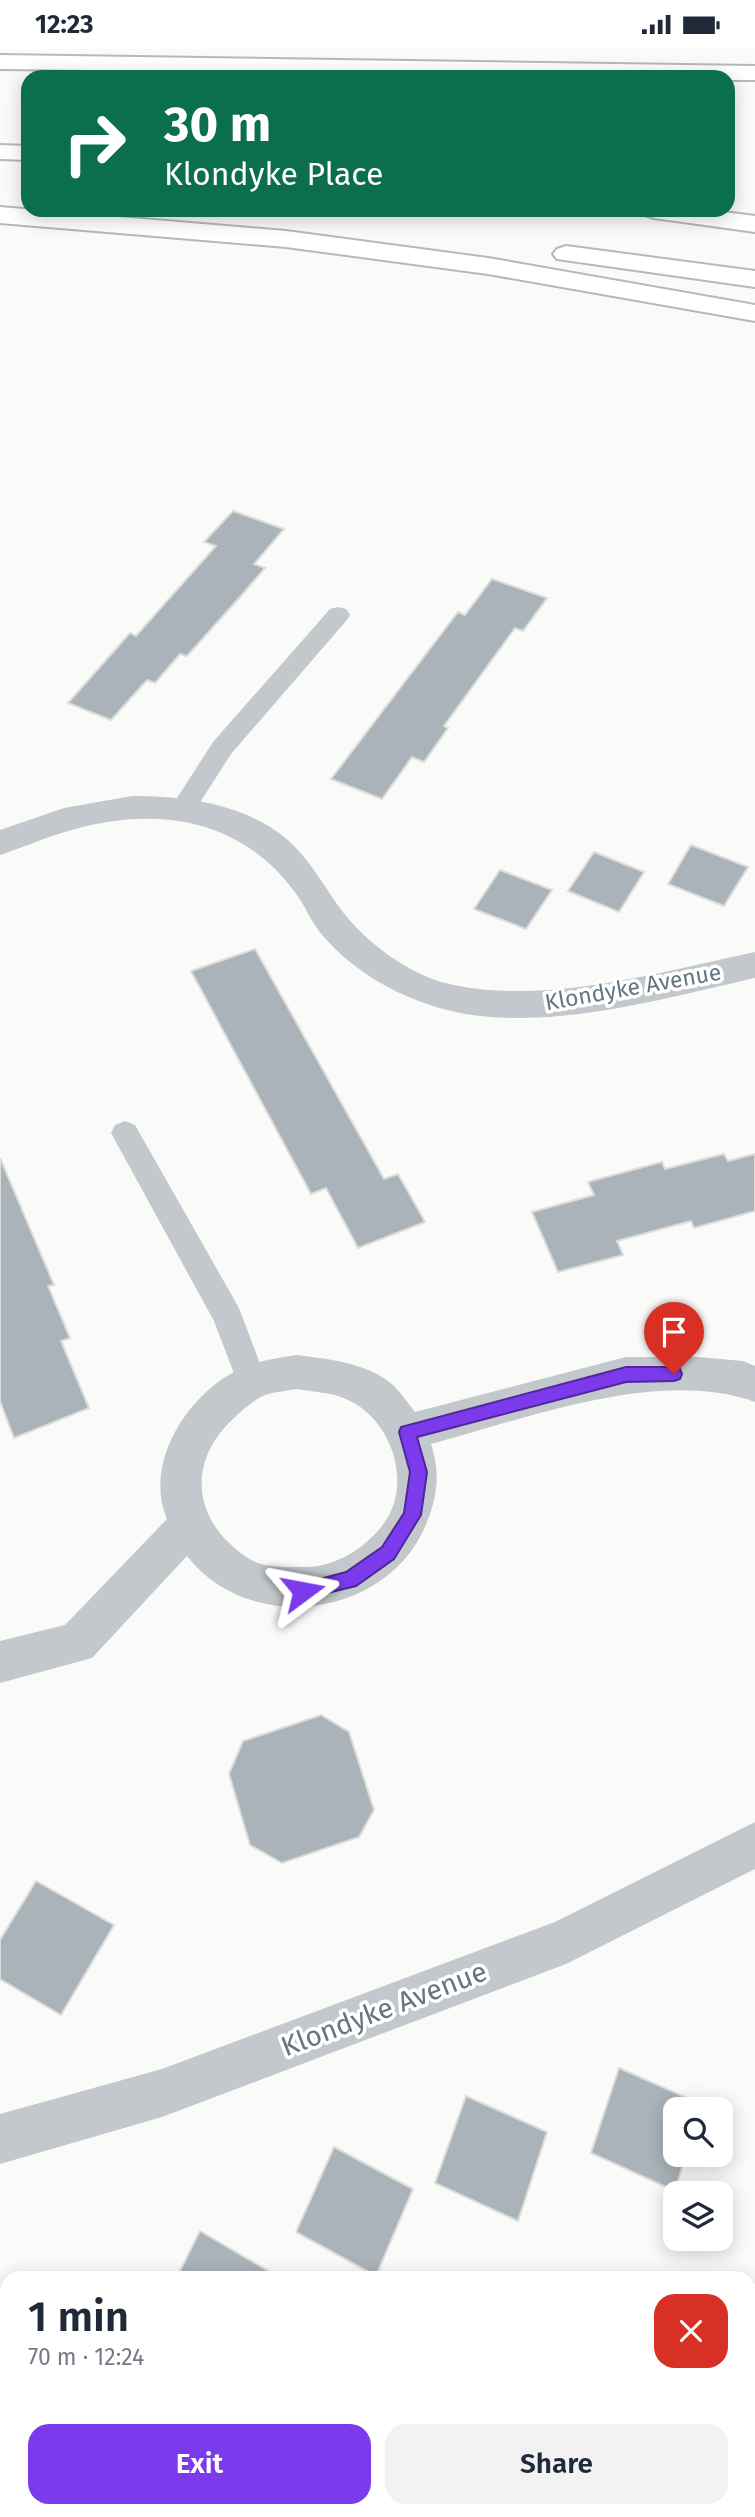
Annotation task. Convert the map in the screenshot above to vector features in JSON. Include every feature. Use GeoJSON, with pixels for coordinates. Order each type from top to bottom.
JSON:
{"type":"FeatureCollection","features":[{"type":"Feature","properties":{"kind":"main road"},"geometry":{"type":"LineString","coordinates":[[0,62],[549,70]]}},
{"type":"Feature","properties":{"kind":"main road"},"geometry":{"type":"LineString","coordinates":[[735,73],[755,73]]}},
{"type":"Feature","properties":{"kind":"main road"},"geometry":{"type":"LineString","coordinates":[[0,152],[21,153]]}},
{"type":"Feature","properties":{"kind":"main road"},"geometry":{"type":"LineString","coordinates":[[0,204],[21,205]]}},
{"type":"Feature","properties":{"kind":"main road"},"geometry":{"type":"LineString","coordinates":[[0,215],[21,217]]}},
{"type":"Feature","properties":{"kind":"main road"},"geometry":{"type":"LineString","coordinates":[[22,217],[326,245],[488,266],[755,313]]}},
{"type":"Feature","properties":{"kind":"main road"},"geometry":{"type":"LineString","coordinates":[[208,217],[436,238],[755,279]]}},
{"type":"Feature","properties":{"kind":"main road"},"geometry":{"type":"LineString","coordinates":[[704,217],[755,224]]}},
{"type":"Feature","properties":{"kind":"street","name":"Klondyke Avenue"},"geometry":{"type":"LineString","coordinates":[[0,843],[42,824],[133,807],[183,809],[215,815],[264,839],[306,882],[333,925],[374,964],[439,994],[500,1005],[568,1002],[755,965]]}},
{"type":"Feature","properties":{"kind":"street"},"geometry":{"type":"LineString","coordinates":[[296,1372],[341,1378],[380,1398],[407,1432],[419,1472],[412,1515],[388,1553],[350,1580],[303,1591],[256,1584],[215,1561],[189,1525],[180,1483],[189,1441],[215,1406],[252,1382],[296,1372]]}},
{"type":"Feature","properties":{"kind":"street"},"geometry":{"type":"LineString","coordinates":[[407,1432],[626,1375],[698,1374],[743,1379],[755,1384]]}},
{"type":"Feature","properties":{"kind":"street"},"geometry":{"type":"LineString","coordinates":[[0,1663],[77,1643],[189,1525]]}},
{"type":"Feature","properties":{"kind":"street","name":"Klondyke Avenue"},"geometry":{"type":"LineString","coordinates":[[0,2139],[162,2093],[566,1941],[755,1845]]}},
{"type":"Feature","properties":{"kind":"lane"},"geometry":{"type":"LineString","coordinates":[[183,809],[222,748],[338,615]]}},
{"type":"Feature","properties":{"kind":"lane"},"geometry":{"type":"LineString","coordinates":[[125,1133],[228,1317],[252,1382]]}},
{"type":"Feature","properties":{"kind":"building"},"geometry":{"type":"Polygon","coordinates":[[[233,511],[284,529],[254,564],[265,568],[187,656],[180,654],[155,683],[147,680],[111,720],[68,703],[130,633],[136,636],[216,546],[204,542],[233,511]]]}},
{"type":"Feature","properties":{"kind":"building"},"geometry":{"type":"Polygon","coordinates":[[[492,579],[547,598],[523,631],[515,628],[444,726],[448,728],[424,762],[412,757],[382,799],[331,779],[458,612],[465,615],[492,579]]]}},
{"type":"Feature","properties":{"kind":"building"},"geometry":{"type":"Polygon","coordinates":[[[691,845],[748,867],[724,906],[668,884],[691,845]]]}},
{"type":"Feature","properties":{"kind":"building"},"geometry":{"type":"Polygon","coordinates":[[[594,852],[644,872],[619,912],[568,891],[594,852]]]}},
{"type":"Feature","properties":{"kind":"building"},"geometry":{"type":"Polygon","coordinates":[[[500,870],[552,890],[526,929],[474,909],[500,870]]]}},
{"type":"Feature","properties":{"kind":"building"},"geometry":{"type":"Polygon","coordinates":[[[255,949],[384,1179],[398,1174],[425,1222],[358,1248],[326,1188],[311,1194],[191,971],[255,949]]]}},
{"type":"Feature","properties":{"kind":"building"},"geometry":{"type":"Polygon","coordinates":[[[724,1154],[728,1161],[755,1154],[755,1211],[694,1228],[691,1221],[617,1241],[623,1255],[558,1272],[532,1212],[594,1195],[588,1182],[662,1162],[665,1169],[724,1154]]]}},
{"type":"Feature","properties":{"kind":"building"},"geometry":{"type":"Polygon","coordinates":[[[0,1158],[54,1285],[48,1286],[70,1338],[61,1341],[89,1408],[14,1438],[0,1401],[0,1158]]]}},
{"type":"Feature","properties":{"kind":"building"},"geometry":{"type":"Polygon","coordinates":[[[321,1715],[349,1732],[374,1810],[359,1837],[282,1863],[250,1845],[229,1774],[243,1741],[321,1715]]]}},
{"type":"Feature","properties":{"kind":"building"},"geometry":{"type":"Polygon","coordinates":[[[36,1881],[114,1925],[61,2015],[0,1979],[0,1940],[36,1881]]]}},
{"type":"Feature","properties":{"kind":"building"},"geometry":{"type":"Polygon","coordinates":[[[619,2068],[685,2097],[663,2097],[663,2167],[682,2167],[678,2181],[663,2181],[663,2186],[591,2153],[619,2068]]]}},
{"type":"Feature","properties":{"kind":"building"},"geometry":{"type":"Polygon","coordinates":[[[466,2096],[547,2132],[518,2221],[435,2183],[466,2096]]]}},
{"type":"Feature","properties":{"kind":"building"},"geometry":{"type":"Polygon","coordinates":[[[334,2147],[413,2189],[378,2271],[367,2271],[296,2232],[334,2147]]]}},
{"type":"Feature","properties":{"kind":"building"},"geometry":{"type":"Polygon","coordinates":[[[200,2231],[268,2271],[180,2271],[200,2231]]]}},
{"type":"Feature","properties":{"kind":"route"},"geometry":{"type":"LineString","coordinates":[[303,1591],[350,1580],[388,1553],[412,1515],[419,1472],[407,1432],[626,1375],[674,1374]]}}]}
